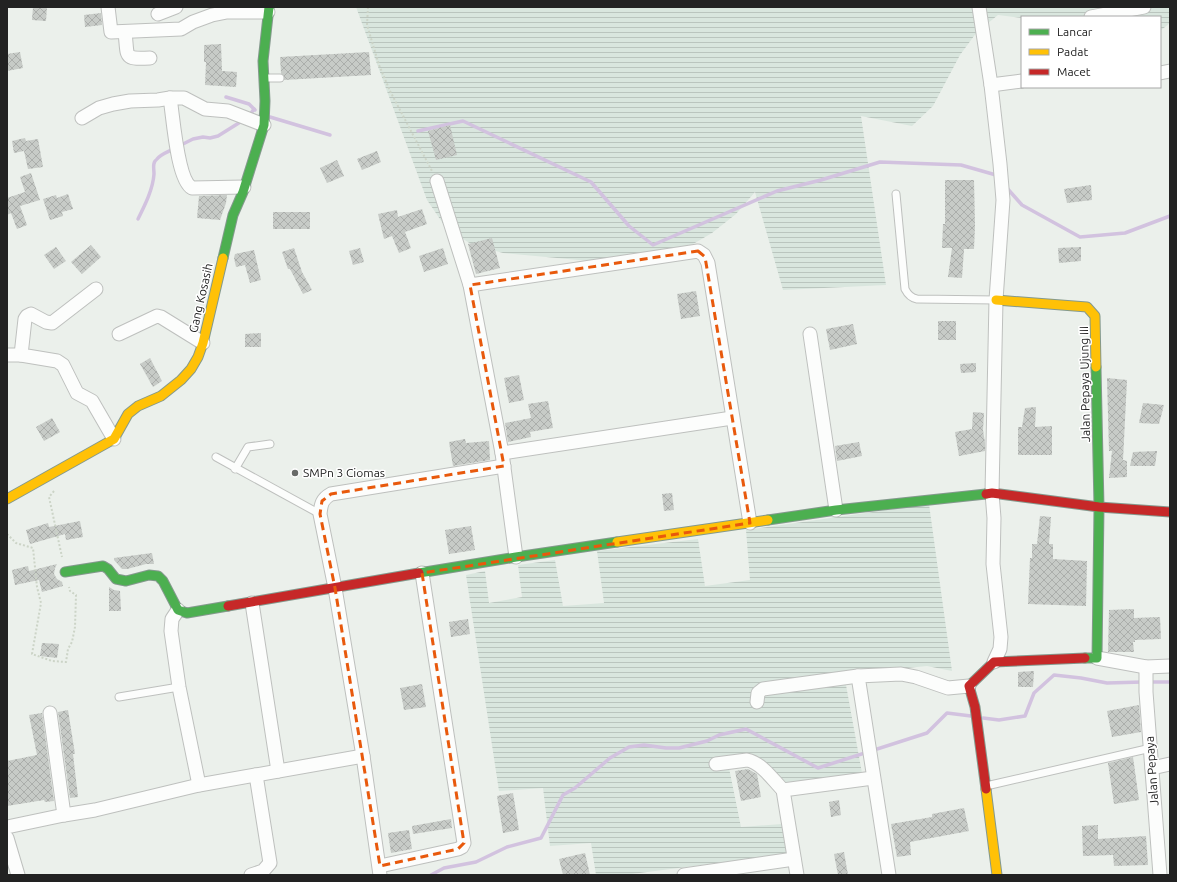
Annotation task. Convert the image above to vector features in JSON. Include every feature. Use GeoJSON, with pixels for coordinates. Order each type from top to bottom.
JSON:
{"type":"FeatureCollection","features":[{"type":"Feature","properties":{"kind":"street"},"geometry":{"type":"LineString","coordinates":[[108,7],[110,32],[180,29],[193,22],[212,15],[227,12],[269,9]]}},
{"type":"Feature","properties":{"kind":"street"},"geometry":{"type":"LineString","coordinates":[[158,14],[176,7]]}},
{"type":"Feature","properties":{"kind":"street"},"geometry":{"type":"LineString","coordinates":[[757,702],[758,693],[763,689],[858,676],[902,674],[916,677],[948,688],[969,686],[994,662],[1000,649],[1001,637],[993,564],[994,518],[992,493],[996,300],[1003,200],[991,85],[979,7]]}},
{"type":"Feature","properties":{"kind":"street"},"geometry":{"type":"LineString","coordinates":[[1096,16],[1144,7]]}},
{"type":"Feature","properties":{"kind":"street","name":"Gang Kosasih"},"geometry":{"type":"LineString","coordinates":[[114,440],[128,414],[138,406],[161,396],[181,380],[191,369],[198,357],[203,343],[231,220],[256,153],[265,101],[263,61],[269,9]]}},
{"type":"Feature","properties":{"kind":"street"},"geometry":{"type":"LineString","coordinates":[[125,32],[127,54],[129,57],[150,58]]}},
{"type":"Feature","properties":{"kind":"street"},"geometry":{"type":"LineString","coordinates":[[991,85],[1021,81]]}},
{"type":"Feature","properties":{"kind":"street"},"geometry":{"type":"LineString","coordinates":[[170,98],[176,147],[182,170],[188,185],[192,188],[244,187]]}},
{"type":"Feature","properties":{"kind":"street"},"geometry":{"type":"LineString","coordinates":[[82,118],[98,108],[113,104],[130,101],[184,98],[205,109],[228,110],[261,124]]}},
{"type":"Feature","properties":{"kind":"street"},"geometry":{"type":"LineString","coordinates":[[437,181],[470,285],[502,453],[516,557]]}},
{"type":"Feature","properties":{"kind":"street"},"geometry":{"type":"LineString","coordinates":[[470,285],[690,252],[700,252],[704,255],[708,263],[750,523]]}},
{"type":"Feature","properties":{"kind":"street"},"geometry":{"type":"LineString","coordinates":[[21,355],[25,319],[27,316],[31,314],[46,322],[52,323],[96,289]]}},
{"type":"Feature","properties":{"kind":"street","name":"Jalan Pepaya Ujung III"},"geometry":{"type":"LineString","coordinates":[[996,300],[1087,307],[1094,316],[1099,507],[1097,658]]}},
{"type":"Feature","properties":{"kind":"street"},"geometry":{"type":"LineString","coordinates":[[119,334],[157,316],[203,343]]}},
{"type":"Feature","properties":{"kind":"street"},"geometry":{"type":"LineString","coordinates":[[810,334],[836,510]]}},
{"type":"Feature","properties":{"kind":"street"},"geometry":{"type":"LineString","coordinates":[[7,355],[21,355],[57,360],[63,365],[77,393],[92,401],[114,440],[7,499]]}},
{"type":"Feature","properties":{"kind":"street"},"geometry":{"type":"LineString","coordinates":[[502,453],[732,418]]}},
{"type":"Feature","properties":{"kind":"street"},"geometry":{"type":"LineString","coordinates":[[422,573],[464,843],[458,850],[380,871],[363,756],[335,588],[320,514],[322,501],[331,494],[504,466]]}},
{"type":"Feature","properties":{"kind":"street"},"geometry":{"type":"LineString","coordinates":[[65,572],[103,566],[108,569],[116,579],[126,581],[149,575],[158,576],[163,581],[178,610],[187,614],[516,557],[836,510],[992,493],[1099,507],[1170,512]]}},
{"type":"Feature","properties":{"kind":"street"},"geometry":{"type":"LineString","coordinates":[[252,603],[278,771]]}},
{"type":"Feature","properties":{"kind":"street"},"geometry":{"type":"LineString","coordinates":[[178,610],[172,619],[171,631],[179,687],[199,785]]}},
{"type":"Feature","properties":{"kind":"street"},"geometry":{"type":"LineString","coordinates":[[994,662],[1097,658],[1146,671],[1170,666]]}},
{"type":"Feature","properties":{"kind":"street","name":"Jalan Pepaya"},"geometry":{"type":"LineString","coordinates":[[1146,671],[1146,692],[1160,875]]}},
{"type":"Feature","properties":{"kind":"street"},"geometry":{"type":"LineString","coordinates":[[858,676],[889,875]]}},
{"type":"Feature","properties":{"kind":"street"},"geometry":{"type":"LineString","coordinates":[[969,686],[975,707],[978,727],[997,875]]}},
{"type":"Feature","properties":{"kind":"street"},"geometry":{"type":"LineString","coordinates":[[50,713],[64,815]]}},
{"type":"Feature","properties":{"kind":"street"},"geometry":{"type":"LineString","coordinates":[[7,827],[95,810],[199,785],[363,756]]}},
{"type":"Feature","properties":{"kind":"street"},"geometry":{"type":"LineString","coordinates":[[716,764],[747,760],[751,761],[761,767],[783,790],[797,875]]}},
{"type":"Feature","properties":{"kind":"street"},"geometry":{"type":"LineString","coordinates":[[1152,768],[1170,764]]}},
{"type":"Feature","properties":{"kind":"street"},"geometry":{"type":"LineString","coordinates":[[251,875],[264,871],[270,863],[256,775]]}},
{"type":"Feature","properties":{"kind":"street"},"geometry":{"type":"LineString","coordinates":[[783,790],[873,778]]}},
{"type":"Feature","properties":{"kind":"street"},"geometry":{"type":"LineString","coordinates":[[7,838],[18,875]]}},
{"type":"Feature","properties":{"kind":"street"},"geometry":{"type":"LineString","coordinates":[[684,875],[794,858]]}},
{"type":"Feature","properties":{"kind":"lane"},"geometry":{"type":"LineString","coordinates":[[263,78],[280,78]]}},
{"type":"Feature","properties":{"kind":"lane"},"geometry":{"type":"LineString","coordinates":[[896,194],[905,289],[908,294],[912,298],[917,299],[996,300]]}},
{"type":"Feature","properties":{"kind":"lane"},"geometry":{"type":"LineString","coordinates":[[235,469],[248,447],[270,444]]}},
{"type":"Feature","properties":{"kind":"lane"},"geometry":{"type":"LineString","coordinates":[[216,457],[235,469],[289,496],[320,514]]}},
{"type":"Feature","properties":{"kind":"lane"},"geometry":{"type":"LineString","coordinates":[[119,697],[179,687]]}},
{"type":"Feature","properties":{"kind":"lane"},"geometry":{"type":"LineString","coordinates":[[986,786],[1151,748]]}},
{"type":"Feature","properties":{"kind":"path"},"geometry":{"type":"LineString","coordinates":[[368,7],[367,25],[378,65],[437,181]]}},
{"type":"Feature","properties":{"kind":"path"},"geometry":{"type":"LineString","coordinates":[[7,534],[16,543],[33,548],[37,587],[41,603],[32,654],[52,661],[66,662],[68,649],[72,642],[75,627],[76,595],[70,591],[49,497],[58,488]]}},
{"type":"Feature","properties":{"kind":"highlighted area"},"geometry":{"type":"Polygon","coordinates":[[[698,251],[705,257],[750,523],[422,573],[464,843],[458,849],[380,866],[335,588],[320,514],[322,501],[331,494],[504,466],[470,285],[698,251]]]}},
{"type":"Feature","properties":{"kind":"shaded area"},"geometry":{"type":"Polygon","coordinates":[[[356,7],[1170,7],[1170,23],[1161,30],[1161,16],[1021,16],[1021,18],[998,15],[977,32],[960,55],[933,106],[912,126],[861,116],[886,285],[783,290],[755,192],[736,214],[712,233],[688,247],[600,262],[503,253],[471,244],[446,228],[427,200],[356,7]]]}},
{"type":"Feature","properties":{"kind":"shaded area"},"geometry":{"type":"Polygon","coordinates":[[[929,504],[952,671],[927,666],[844,674],[862,773],[785,786],[747,754],[727,758],[741,827],[782,824],[788,854],[624,875],[596,875],[591,843],[550,846],[543,788],[499,791],[466,575],[485,571],[489,603],[522,597],[518,565],[555,560],[563,606],[604,603],[597,551],[698,539],[705,586],[750,580],[746,530],[929,504]]]}},
{"type":"Feature","properties":{"kind":"building"},"geometry":{"type":"Polygon","coordinates":[[[33,7],[47,7],[46,21],[32,20],[33,7]]]}},
{"type":"Feature","properties":{"kind":"building"},"geometry":{"type":"Polygon","coordinates":[[[101,13],[102,25],[85,27],[84,15],[101,13]]]}},
{"type":"Feature","properties":{"kind":"building"},"geometry":{"type":"Polygon","coordinates":[[[221,44],[222,71],[237,72],[236,87],[205,85],[206,62],[204,62],[204,45],[221,44]]]}},
{"type":"Feature","properties":{"kind":"building"},"geometry":{"type":"Polygon","coordinates":[[[20,52],[23,68],[7,71],[7,54],[20,52]]]}},
{"type":"Feature","properties":{"kind":"building"},"geometry":{"type":"Polygon","coordinates":[[[369,52],[371,75],[284,80],[284,76],[281,73],[280,57],[369,52]]]}},
{"type":"Feature","properties":{"kind":"building"},"geometry":{"type":"Polygon","coordinates":[[[450,125],[457,155],[436,160],[428,131],[450,125]]]}},
{"type":"Feature","properties":{"kind":"building"},"geometry":{"type":"Polygon","coordinates":[[[25,138],[26,141],[38,139],[43,167],[28,169],[24,151],[14,153],[12,141],[25,138]]]}},
{"type":"Feature","properties":{"kind":"building"},"geometry":{"type":"Polygon","coordinates":[[[377,151],[381,162],[362,170],[357,159],[377,151]]]}},
{"type":"Feature","properties":{"kind":"building"},"geometry":{"type":"Polygon","coordinates":[[[337,160],[344,176],[327,183],[320,168],[337,160]]]}},
{"type":"Feature","properties":{"kind":"building"},"geometry":{"type":"Polygon","coordinates":[[[31,173],[40,200],[20,206],[27,225],[17,229],[11,213],[7,215],[7,198],[25,192],[20,177],[31,173]]]}},
{"type":"Feature","properties":{"kind":"building"},"geometry":{"type":"Polygon","coordinates":[[[945,180],[974,180],[974,249],[964,249],[962,278],[948,277],[952,248],[942,248],[943,224],[945,224],[945,180]]]}},
{"type":"Feature","properties":{"kind":"building"},"geometry":{"type":"Polygon","coordinates":[[[1091,185],[1092,200],[1067,203],[1064,189],[1091,185]]]}},
{"type":"Feature","properties":{"kind":"building"},"geometry":{"type":"Polygon","coordinates":[[[68,194],[73,209],[62,212],[63,216],[50,220],[43,199],[56,195],[57,198],[68,194]]]}},
{"type":"Feature","properties":{"kind":"building"},"geometry":{"type":"Polygon","coordinates":[[[227,195],[220,220],[197,218],[199,196],[227,195]]]}},
{"type":"Feature","properties":{"kind":"building"},"geometry":{"type":"Polygon","coordinates":[[[422,209],[427,224],[405,232],[411,248],[399,253],[392,236],[384,239],[378,214],[397,210],[398,217],[422,209]]]}},
{"type":"Feature","properties":{"kind":"building"},"geometry":{"type":"Polygon","coordinates":[[[273,212],[310,212],[310,229],[273,229],[273,212]]]}},
{"type":"Feature","properties":{"kind":"building"},"geometry":{"type":"Polygon","coordinates":[[[492,238],[500,268],[476,274],[468,244],[492,238]]]}},
{"type":"Feature","properties":{"kind":"building"},"geometry":{"type":"Polygon","coordinates":[[[91,245],[101,257],[82,274],[71,262],[91,245]]]}},
{"type":"Feature","properties":{"kind":"building"},"geometry":{"type":"Polygon","coordinates":[[[56,247],[66,261],[54,269],[44,255],[56,247]]]}},
{"type":"Feature","properties":{"kind":"building"},"geometry":{"type":"Polygon","coordinates":[[[1081,247],[1081,261],[1059,263],[1058,248],[1081,247]]]}},
{"type":"Feature","properties":{"kind":"building"},"geometry":{"type":"Polygon","coordinates":[[[294,248],[302,272],[312,290],[303,294],[290,269],[288,269],[282,252],[294,248]]]}},
{"type":"Feature","properties":{"kind":"building"},"geometry":{"type":"Polygon","coordinates":[[[360,248],[364,262],[353,265],[349,251],[360,248]]]}},
{"type":"Feature","properties":{"kind":"building"},"geometry":{"type":"Polygon","coordinates":[[[443,248],[448,264],[424,272],[419,256],[443,248]]]}},
{"type":"Feature","properties":{"kind":"building"},"geometry":{"type":"Polygon","coordinates":[[[254,250],[261,280],[250,283],[245,265],[236,267],[234,258],[235,254],[254,250]]]}},
{"type":"Feature","properties":{"kind":"building"},"geometry":{"type":"Polygon","coordinates":[[[696,291],[700,316],[681,319],[677,294],[696,291]]]}},
{"type":"Feature","properties":{"kind":"building"},"geometry":{"type":"Polygon","coordinates":[[[938,321],[956,321],[956,340],[938,340],[938,321]]]}},
{"type":"Feature","properties":{"kind":"building"},"geometry":{"type":"Polygon","coordinates":[[[853,324],[857,344],[830,350],[826,329],[853,324]]]}},
{"type":"Feature","properties":{"kind":"building"},"geometry":{"type":"Polygon","coordinates":[[[261,333],[261,347],[245,347],[245,334],[261,333]]]}},
{"type":"Feature","properties":{"kind":"building"},"geometry":{"type":"Polygon","coordinates":[[[150,358],[162,381],[153,387],[140,364],[150,358]]]}},
{"type":"Feature","properties":{"kind":"building"},"geometry":{"type":"Polygon","coordinates":[[[976,363],[976,372],[961,373],[960,364],[976,363]]]}},
{"type":"Feature","properties":{"kind":"building"},"geometry":{"type":"Polygon","coordinates":[[[519,375],[524,400],[509,403],[504,378],[519,375]]]}},
{"type":"Feature","properties":{"kind":"building"},"geometry":{"type":"Polygon","coordinates":[[[1107,378],[1127,380],[1123,460],[1127,461],[1127,477],[1109,478],[1112,451],[1109,451],[1107,378]]]}},
{"type":"Feature","properties":{"kind":"building"},"geometry":{"type":"Polygon","coordinates":[[[548,401],[553,428],[530,432],[531,437],[508,442],[505,423],[531,418],[528,404],[548,401]]]}},
{"type":"Feature","properties":{"kind":"building"},"geometry":{"type":"Polygon","coordinates":[[[1143,403],[1164,405],[1159,424],[1139,423],[1143,403]]]}},
{"type":"Feature","properties":{"kind":"building"},"geometry":{"type":"Polygon","coordinates":[[[1036,407],[1035,427],[1052,426],[1052,455],[1018,455],[1018,427],[1022,427],[1025,408],[1036,407]]]}},
{"type":"Feature","properties":{"kind":"building"},"geometry":{"type":"Polygon","coordinates":[[[973,412],[984,413],[983,430],[985,451],[959,456],[955,432],[972,429],[973,412]]]}},
{"type":"Feature","properties":{"kind":"building"},"geometry":{"type":"Polygon","coordinates":[[[52,418],[60,432],[44,441],[36,427],[52,418]]]}},
{"type":"Feature","properties":{"kind":"building"},"geometry":{"type":"Polygon","coordinates":[[[465,439],[466,443],[489,441],[490,460],[453,466],[449,442],[465,439]]]}},
{"type":"Feature","properties":{"kind":"building"},"geometry":{"type":"Polygon","coordinates":[[[859,442],[862,456],[837,461],[835,446],[859,442]]]}},
{"type":"Feature","properties":{"kind":"building"},"geometry":{"type":"Polygon","coordinates":[[[1157,451],[1155,466],[1130,466],[1133,452],[1157,451]]]}},
{"type":"Feature","properties":{"kind":"building"},"geometry":{"type":"Polygon","coordinates":[[[672,493],[674,510],[664,511],[662,494],[672,493]]]}},
{"type":"Feature","properties":{"kind":"building"},"geometry":{"type":"Polygon","coordinates":[[[1040,516],[1051,517],[1049,544],[1053,544],[1053,559],[1087,561],[1086,606],[1028,604],[1030,558],[1032,558],[1032,544],[1037,544],[1040,516]]]}},
{"type":"Feature","properties":{"kind":"building"},"geometry":{"type":"Polygon","coordinates":[[[80,521],[83,537],[66,540],[65,534],[30,544],[26,530],[48,523],[49,527],[80,521]]]}},
{"type":"Feature","properties":{"kind":"building"},"geometry":{"type":"Polygon","coordinates":[[[471,526],[475,550],[449,554],[445,530],[471,526]]]}},
{"type":"Feature","properties":{"kind":"building"},"geometry":{"type":"Polygon","coordinates":[[[152,553],[154,564],[146,564],[127,569],[122,569],[114,560],[114,558],[152,553]]]}},
{"type":"Feature","properties":{"kind":"building"},"geometry":{"type":"Polygon","coordinates":[[[57,564],[54,574],[57,579],[62,582],[63,586],[42,592],[39,580],[15,585],[12,570],[28,566],[29,571],[57,564]]]}},
{"type":"Feature","properties":{"kind":"building"},"geometry":{"type":"Polygon","coordinates":[[[109,587],[120,591],[121,611],[109,611],[109,587]]]}},
{"type":"Feature","properties":{"kind":"building"},"geometry":{"type":"Polygon","coordinates":[[[1134,609],[1134,618],[1160,617],[1161,639],[1135,640],[1135,642],[1133,642],[1134,652],[1108,652],[1109,610],[1134,609]]]}},
{"type":"Feature","properties":{"kind":"building"},"geometry":{"type":"Polygon","coordinates":[[[468,619],[470,634],[451,637],[449,622],[468,619]]]}},
{"type":"Feature","properties":{"kind":"building"},"geometry":{"type":"Polygon","coordinates":[[[42,643],[59,644],[57,658],[40,656],[42,643]]]}},
{"type":"Feature","properties":{"kind":"building"},"geometry":{"type":"Polygon","coordinates":[[[1034,671],[1033,687],[1018,687],[1018,672],[1034,671]]]}},
{"type":"Feature","properties":{"kind":"building"},"geometry":{"type":"Polygon","coordinates":[[[422,684],[426,707],[404,710],[400,688],[422,684]]]}},
{"type":"Feature","properties":{"kind":"building"},"geometry":{"type":"Polygon","coordinates":[[[1139,705],[1141,732],[1112,737],[1107,711],[1139,705]]]}},
{"type":"Feature","properties":{"kind":"building"},"geometry":{"type":"Polygon","coordinates":[[[68,710],[75,754],[73,754],[78,797],[70,798],[58,712],[68,710]]]}},
{"type":"Feature","properties":{"kind":"building"},"geometry":{"type":"Polygon","coordinates":[[[42,713],[54,801],[45,802],[44,800],[7,806],[7,761],[37,755],[29,715],[42,713]]]}},
{"type":"Feature","properties":{"kind":"building"},"geometry":{"type":"Polygon","coordinates":[[[1133,757],[1139,800],[1114,804],[1108,763],[1133,757]]]}},
{"type":"Feature","properties":{"kind":"building"},"geometry":{"type":"Polygon","coordinates":[[[748,769],[757,774],[761,797],[741,801],[735,771],[748,769]]]}},
{"type":"Feature","properties":{"kind":"building"},"geometry":{"type":"Polygon","coordinates":[[[513,793],[519,830],[503,833],[497,796],[513,793]]]}},
{"type":"Feature","properties":{"kind":"building"},"geometry":{"type":"Polygon","coordinates":[[[839,800],[841,815],[831,817],[829,802],[839,800]]]}},
{"type":"Feature","properties":{"kind":"building"},"geometry":{"type":"Polygon","coordinates":[[[964,808],[969,831],[910,842],[911,855],[897,857],[891,824],[932,817],[932,814],[964,808]]]}},
{"type":"Feature","properties":{"kind":"building"},"geometry":{"type":"Polygon","coordinates":[[[451,819],[452,828],[413,834],[412,826],[451,819]]]}},
{"type":"Feature","properties":{"kind":"building"},"geometry":{"type":"Polygon","coordinates":[[[1098,825],[1098,839],[1146,836],[1148,865],[1114,866],[1113,855],[1083,856],[1082,826],[1098,825]]]}},
{"type":"Feature","properties":{"kind":"building"},"geometry":{"type":"Polygon","coordinates":[[[409,830],[412,849],[391,853],[388,833],[409,830]]]}},
{"type":"Feature","properties":{"kind":"building"},"geometry":{"type":"Polygon","coordinates":[[[844,852],[848,875],[838,875],[834,854],[844,852]]]}},
{"type":"Feature","properties":{"kind":"building"},"geometry":{"type":"Polygon","coordinates":[[[585,853],[590,875],[563,875],[559,859],[585,853]]]}},
{"type":"Feature","properties":{"kind":"waterway"},"geometry":{"type":"LineString","coordinates":[[226,97],[249,104],[255,110]]}},
{"type":"Feature","properties":{"kind":"waterway"},"geometry":{"type":"LineString","coordinates":[[249,116],[254,109]]}},
{"type":"Feature","properties":{"kind":"waterway"},"geometry":{"type":"LineString","coordinates":[[270,117],[330,135]]}},
{"type":"Feature","properties":{"kind":"waterway"},"geometry":{"type":"LineString","coordinates":[[179,146],[193,139],[218,136],[242,121]]}},
{"type":"Feature","properties":{"kind":"waterway"},"geometry":{"type":"LineString","coordinates":[[418,131],[463,121],[591,182],[629,226],[653,245],[777,191],[821,180],[880,162],[961,165],[996,175],[998,178]]}},
{"type":"Feature","properties":{"kind":"waterway"},"geometry":{"type":"LineString","coordinates":[[138,219],[146,203],[152,185],[154,162],[160,156],[173,149]]}},
{"type":"Feature","properties":{"kind":"waterway"},"geometry":{"type":"LineString","coordinates":[[1006,187],[1022,205],[1080,237],[1125,233],[1170,216]]}},
{"type":"Feature","properties":{"kind":"waterway"},"geometry":{"type":"LineString","coordinates":[[983,718],[999,720],[1025,716],[1034,693],[1054,675],[1107,683],[1143,682]]}},
{"type":"Feature","properties":{"kind":"waterway"},"geometry":{"type":"LineString","coordinates":[[1149,682],[1170,682]]}},
{"type":"Feature","properties":{"kind":"waterway"},"geometry":{"type":"LineString","coordinates":[[431,875],[444,868],[476,862],[507,847],[541,838],[563,795],[575,788],[610,758],[629,747],[644,745],[679,748],[707,741],[719,735],[746,729],[818,768],[927,733],[947,713],[971,716]]}},
{"type":"Feature","properties":{"kind":"traffic: fast"},"geometry":{"type":"LineString","coordinates":[[223,258],[233,215],[243,192],[264,125],[265,101],[263,61],[269,7]]}},
{"type":"Feature","properties":{"kind":"traffic: fast"},"geometry":{"type":"LineString","coordinates":[[1085,658],[1097,658],[1099,507],[1096,367]]}},
{"type":"Feature","properties":{"kind":"traffic: fast"},"geometry":{"type":"LineString","coordinates":[[768,520],[836,510],[986,494]]}},
{"type":"Feature","properties":{"kind":"traffic: fast"},"geometry":{"type":"LineString","coordinates":[[419,573],[617,542]]}},
{"type":"Feature","properties":{"kind":"traffic: fast"},"geometry":{"type":"LineString","coordinates":[[65,572],[103,566],[108,569],[116,579],[126,581],[149,575],[158,576],[163,581],[178,610],[187,613],[228,606]]}},
{"type":"Feature","properties":{"kind":"traffic: slow"},"geometry":{"type":"LineString","coordinates":[[7,499],[114,439],[128,414],[138,406],[161,396],[181,380],[191,369],[198,357],[203,343],[223,258]]}},
{"type":"Feature","properties":{"kind":"traffic: slow"},"geometry":{"type":"LineString","coordinates":[[996,300],[1087,307],[1095,316],[1096,367]]}},
{"type":"Feature","properties":{"kind":"traffic: slow"},"geometry":{"type":"LineString","coordinates":[[617,542],[768,520]]}},
{"type":"Feature","properties":{"kind":"traffic: slow"},"geometry":{"type":"LineString","coordinates":[[986,789],[997,875]]}},
{"type":"Feature","properties":{"kind":"traffic: jam"},"geometry":{"type":"LineString","coordinates":[[986,494],[992,493],[1099,507],[1170,512]]}},
{"type":"Feature","properties":{"kind":"traffic: jam"},"geometry":{"type":"LineString","coordinates":[[228,606],[419,573]]}},
{"type":"Feature","properties":{"kind":"traffic: jam"},"geometry":{"type":"LineString","coordinates":[[986,789],[975,707],[969,686],[994,662],[1085,658]]}},
{"type":"Feature","properties":{"kind":"place","name":"SMPn 3 Ciomas"},"geometry":{"type":"Point","coordinates":[295,473]}}]}
